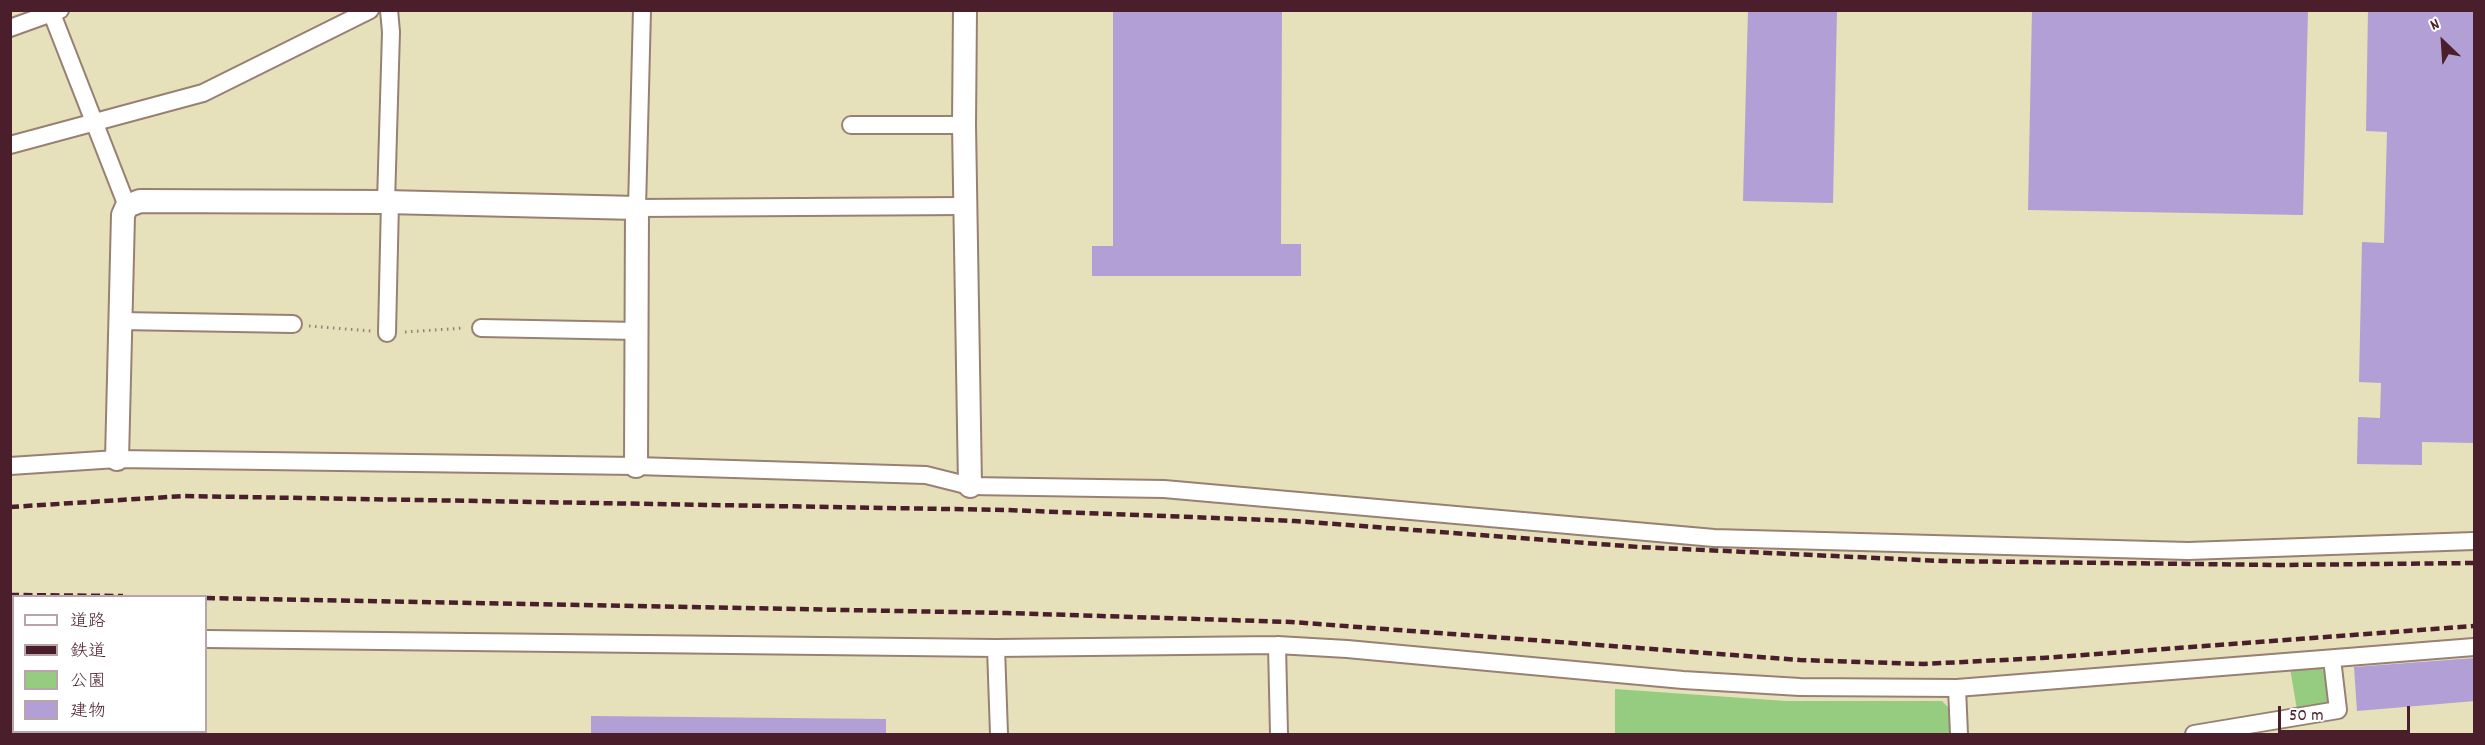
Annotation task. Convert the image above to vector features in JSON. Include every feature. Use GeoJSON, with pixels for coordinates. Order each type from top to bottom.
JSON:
{"type":"FeatureCollection","features":[{"type":"Feature","properties":{"kind":"street"},"geometry":{"type":"LineString","coordinates":[[10,145],[203,93],[370,10]]}},
{"type":"Feature","properties":{"kind":"street"},"geometry":{"type":"LineString","coordinates":[[387,333],[390,10]]}},
{"type":"Feature","properties":{"kind":"street"},"geometry":{"type":"LineString","coordinates":[[636,466],[637,208],[642,10]]}},
{"type":"Feature","properties":{"kind":"street"},"geometry":{"type":"LineString","coordinates":[[965,10],[964,125],[970,486]]}},
{"type":"Feature","properties":{"kind":"street"},"geometry":{"type":"LineString","coordinates":[[10,28],[56,12],[93,122],[127,206]]}},
{"type":"Feature","properties":{"kind":"street"},"geometry":{"type":"LineString","coordinates":[[851,125],[964,125]]}},
{"type":"Feature","properties":{"kind":"street"},"geometry":{"type":"LineString","coordinates":[[117,459],[123,215],[127,206],[140,201],[388,202],[637,208],[966,206]]}},
{"type":"Feature","properties":{"kind":"street"},"geometry":{"type":"LineString","coordinates":[[120,321],[292,324]]}},
{"type":"Feature","properties":{"kind":"street"},"geometry":{"type":"LineString","coordinates":[[481,327],[637,331]]}},
{"type":"Feature","properties":{"kind":"street"},"geometry":{"type":"LineString","coordinates":[[10,466],[117,459],[636,466],[927,475],[970,486],[1164,489],[1726,538],[2188,551],[2475,541]]}},
{"type":"Feature","properties":{"kind":"street"},"geometry":{"type":"LineString","coordinates":[[207,639],[996,648],[1277,645],[1347,649],[1683,680],[1800,687],[1957,688],[2475,647]]}},
{"type":"Feature","properties":{"kind":"street"},"geometry":{"type":"LineString","coordinates":[[1277,645],[1279,735]]}},
{"type":"Feature","properties":{"kind":"street"},"geometry":{"type":"LineString","coordinates":[[996,648],[999,735]]}},
{"type":"Feature","properties":{"kind":"street"},"geometry":{"type":"LineString","coordinates":[[2194,735],[2338,710],[2332,659]]}},
{"type":"Feature","properties":{"kind":"street"},"geometry":{"type":"LineString","coordinates":[[1957,688],[1959,735]]}},
{"type":"Feature","properties":{"kind":"green space"},"geometry":{"type":"Polygon","coordinates":[[[2318,666],[2326,673],[2329,700],[2323,708],[2297,710],[2290,668],[2318,666]]]}},
{"type":"Feature","properties":{"kind":"green space"},"geometry":{"type":"Polygon","coordinates":[[[1615,689],[1786,701],[1942,701],[1949,708],[1950,734],[1615,734],[1615,689]]]}},
{"type":"Feature","properties":{"kind":"building"},"geometry":{"type":"Polygon","coordinates":[[[1113,10],[1282,10],[1281,244],[1301,244],[1301,276],[1092,276],[1092,246],[1113,246],[1113,10]]]}},
{"type":"Feature","properties":{"kind":"building"},"geometry":{"type":"Polygon","coordinates":[[[1748,10],[1837,10],[1833,203],[1743,201],[1748,10]]]}},
{"type":"Feature","properties":{"kind":"building"},"geometry":{"type":"Polygon","coordinates":[[[2032,10],[2308,10],[2303,215],[2028,210],[2032,10]]]}},
{"type":"Feature","properties":{"kind":"building"},"geometry":{"type":"Polygon","coordinates":[[[2368,10],[2475,10],[2475,443],[2422,442],[2422,465],[2357,464],[2358,417],[2380,418],[2381,383],[2359,382],[2362,242],[2384,243],[2387,132],[2366,131],[2368,10]]]}},
{"type":"Feature","properties":{"kind":"building"},"geometry":{"type":"Polygon","coordinates":[[[2475,658],[2475,701],[2357,711],[2354,667],[2475,658]]]}},
{"type":"Feature","properties":{"kind":"building"},"geometry":{"type":"Polygon","coordinates":[[[591,716],[886,719],[886,735],[591,735],[591,716]]]}},
{"type":"Feature","properties":{"kind":"railway"},"geometry":{"type":"LineString","coordinates":[[10,507],[184,496],[1006,510],[1295,521],[1639,547],[1942,561],[2280,565],[2474,563]]}},
{"type":"Feature","properties":{"kind":"railway"},"geometry":{"type":"LineString","coordinates":[[207,598],[1007,613],[1291,622],[1800,660],[1923,664],[2042,658],[2474,626]]}}]}
